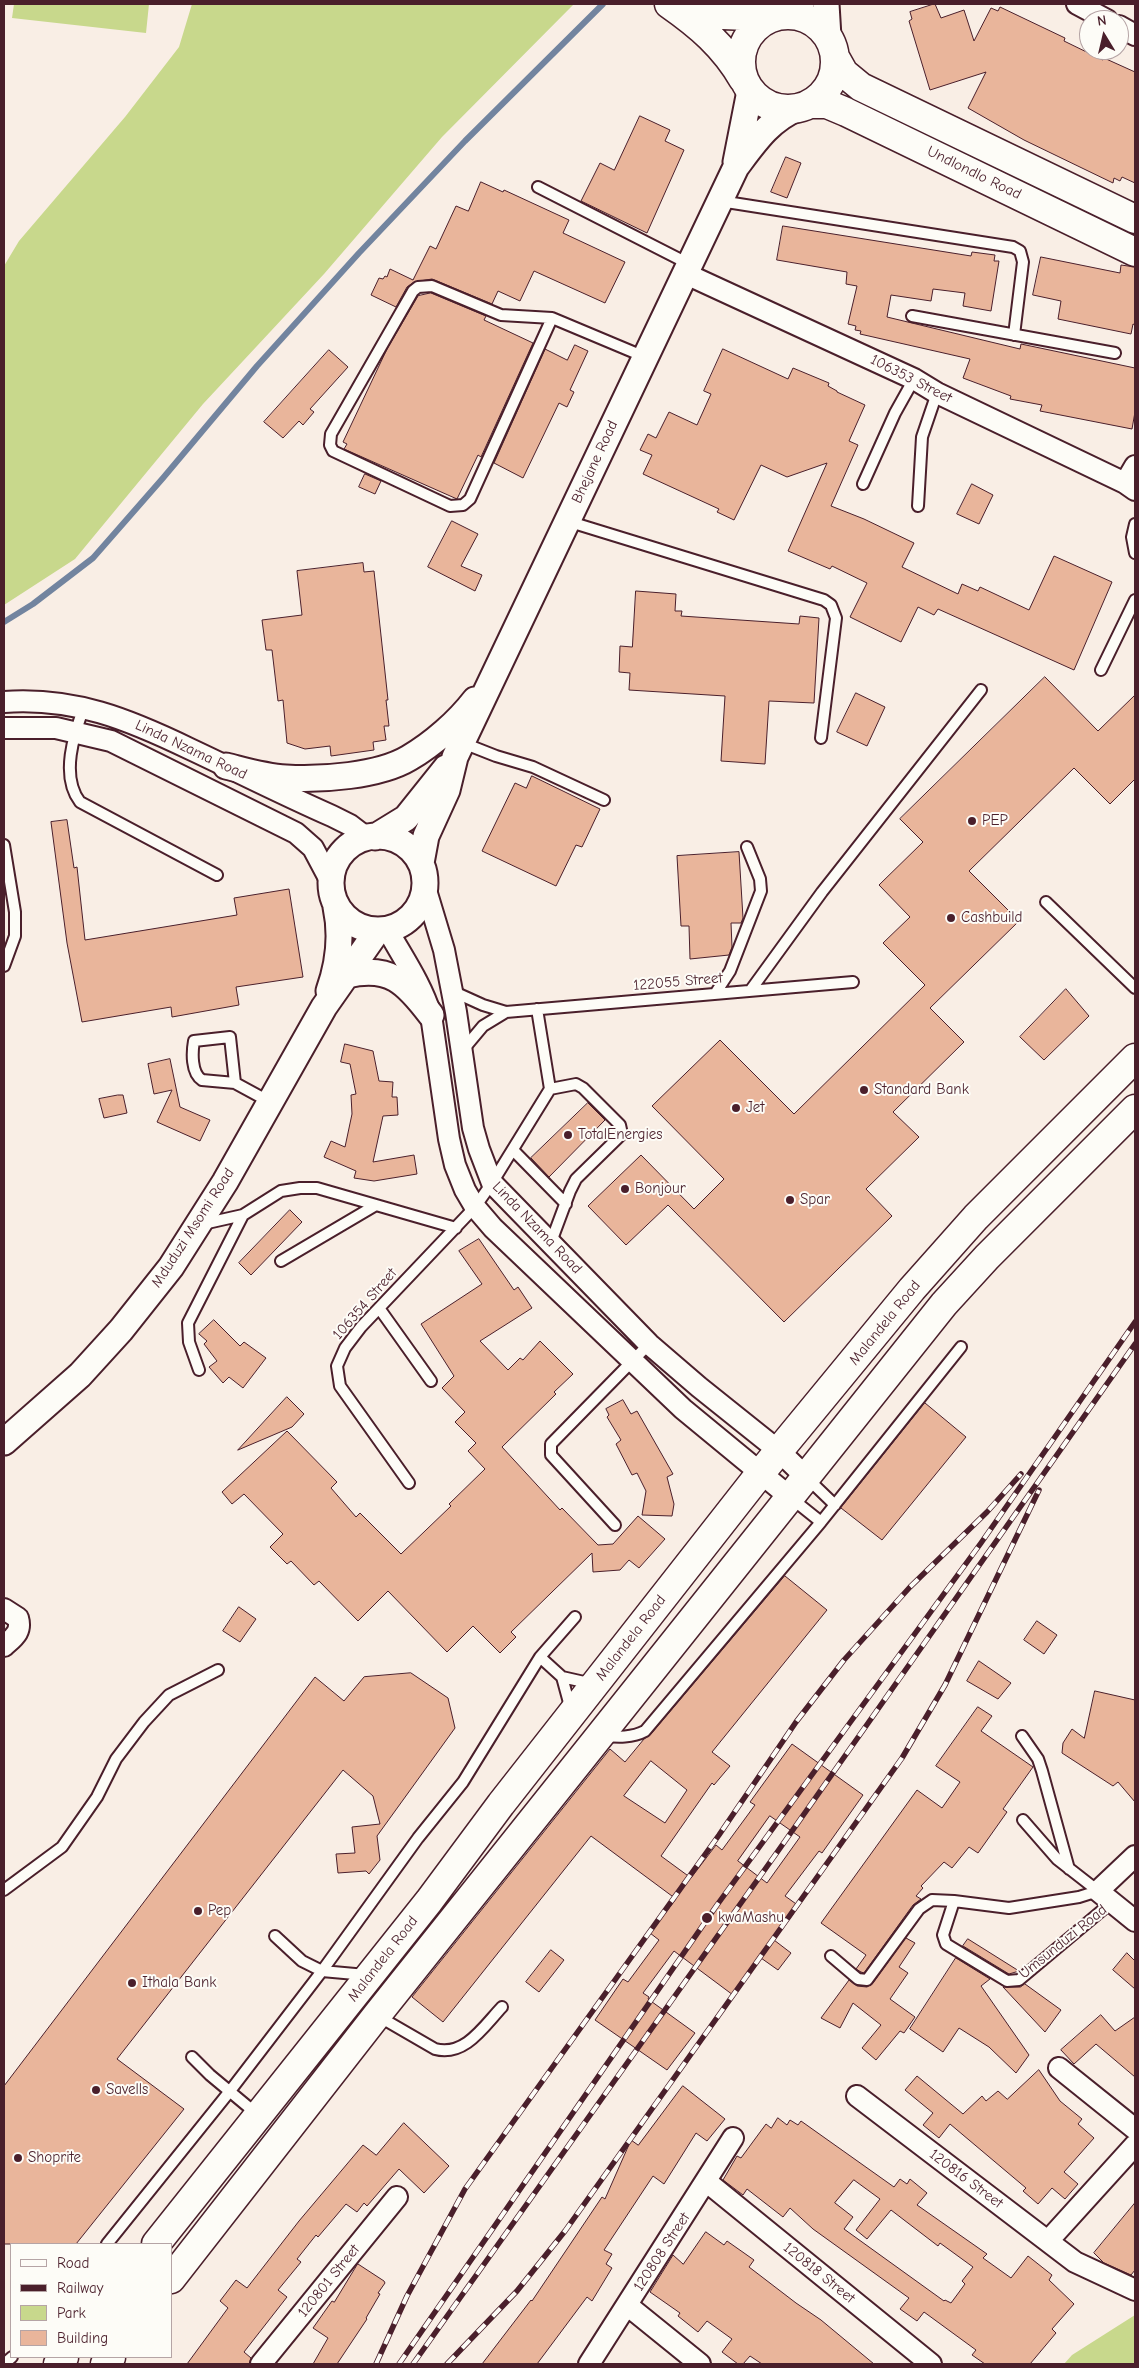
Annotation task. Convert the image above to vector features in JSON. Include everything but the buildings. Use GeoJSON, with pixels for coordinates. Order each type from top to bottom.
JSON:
{"type":"FeatureCollection","features":[{"type":"Feature","properties":{"kind":"main road"},"geometry":{"type":"LineString","coordinates":[[668,4],[702,28],[719,44],[733,61],[747,85],[760,100],[772,106],[785,109],[804,106],[827,90],[835,68],[832,47],[822,29],[809,20],[785,12],[723,15],[676,4]]}},
{"type":"Feature","properties":{"kind":"main road"},"geometry":{"type":"LineString","coordinates":[[747,85],[740,55],[744,43],[751,32],[785,12]]}},
{"type":"Feature","properties":{"kind":"main road","name":"Undlondlo Road"},"geometry":{"type":"LineString","coordinates":[[832,47],[844,73],[861,88],[1135,219]]}},
{"type":"Feature","properties":{"kind":"main road","name":"Undlondlo Road"},"geometry":{"type":"LineString","coordinates":[[804,106],[827,104],[1135,252]]}},
{"type":"Feature","properties":{"kind":"main road","name":"Malandela Road"},"geometry":{"type":"LineString","coordinates":[[157,2243],[371,1975],[572,1713],[779,1451],[944,1252],[1135,1058]]}},
{"type":"Feature","properties":{"kind":"main road","name":"Malandela Road"},"geometry":{"type":"LineString","coordinates":[[172,2278],[377,2015],[950,1297],[987,1257],[1135,1109]]}},
{"type":"Feature","properties":{"kind":"street"},"geometry":{"type":"LineString","coordinates":[[826,4],[832,47]]}},
{"type":"Feature","properties":{"kind":"street"},"geometry":{"type":"LineString","coordinates":[[1077,4],[1088,10]]}},
{"type":"Feature","properties":{"kind":"street","name":"Bhejane Road"},"geometry":{"type":"LineString","coordinates":[[736,167],[750,101],[747,85]]}},
{"type":"Feature","properties":{"kind":"street","name":"Bhejane Road"},"geometry":{"type":"LineString","coordinates":[[371,837],[406,818],[458,750],[496,675],[686,268],[736,167],[780,116],[804,106]]}},
{"type":"Feature","properties":{"kind":"street","name":"106353 Street"},"geometry":{"type":"LineString","coordinates":[[686,268],[914,379],[937,393],[1132,480]]}},
{"type":"Feature","properties":{"kind":"street"},"geometry":{"type":"LineString","coordinates":[[226,766],[285,778],[331,777],[390,766],[409,758],[460,717],[496,675]]}},
{"type":"Feature","properties":{"kind":"street","name":"Linda Nzama Road"},"geometry":{"type":"LineString","coordinates":[[4,702],[52,702],[84,707],[138,724],[350,825],[371,837]]}},
{"type":"Feature","properties":{"kind":"street","name":"Linda Nzama Road"},"geometry":{"type":"LineString","coordinates":[[4,728],[56,728],[111,741],[296,833],[313,848],[330,880]]}},
{"type":"Feature","properties":{"kind":"street","name":"Bhejane Road"},"geometry":{"type":"LineString","coordinates":[[423,875],[426,836],[447,790],[458,750]]}},
{"type":"Feature","properties":{"kind":"street"},"geometry":{"type":"LineString","coordinates":[[371,837],[388,837],[398,840],[415,854],[423,875],[419,906],[413,914],[397,926],[383,930],[358,926],[342,915],[331,894],[330,880],[335,862],[340,854],[355,841],[371,837]]}},
{"type":"Feature","properties":{"kind":"street","name":"Linda Nzama Road"},"geometry":{"type":"LineString","coordinates":[[423,875],[444,950],[478,1149],[492,1183],[649,1344],[779,1451],[799,1488]]}},
{"type":"Feature","properties":{"kind":"street","name":"Mduduzi Msomi Road"},"geometry":{"type":"LineString","coordinates":[[324,1007],[338,960],[340,927],[336,906]]}},
{"type":"Feature","properties":{"kind":"street","name":"Linda Nzama Road"},"geometry":{"type":"LineString","coordinates":[[383,930],[419,982],[431,1015],[442,1096],[455,1165],[465,1190],[475,1207],[493,1228],[683,1410],[760,1475],[799,1488]]}},
{"type":"Feature","properties":{"kind":"street","name":"Mduduzi Msomi Road"},"geometry":{"type":"LineString","coordinates":[[4,1442],[80,1374],[122,1330],[172,1267],[225,1182],[324,1007],[383,930]]}},
{"type":"Feature","properties":{"kind":"street"},"geometry":{"type":"LineString","coordinates":[[347,975],[382,972],[394,977],[405,984],[431,1015]]}},
{"type":"Feature","properties":{"kind":"street"},"geometry":{"type":"LineString","coordinates":[[442,1096],[468,1094]]}},
{"type":"Feature","properties":{"kind":"street"},"geometry":{"type":"LineString","coordinates":[[549,1282],[568,1260]]}},
{"type":"Feature","properties":{"kind":"street"},"geometry":{"type":"LineString","coordinates":[[4,1609],[18,1618],[20,1625],[17,1634],[4,1646]]}},
{"type":"Feature","properties":{"kind":"street","name":"Umsunduzi Road"},"geometry":{"type":"LineString","coordinates":[[1135,1856],[1105,1896],[1135,1921]]}},
{"type":"Feature","properties":{"kind":"street"},"geometry":{"type":"LineString","coordinates":[[1059,2068],[1135,2129]]}},
{"type":"Feature","properties":{"kind":"street","name":"120816 Street"},"geometry":{"type":"LineString","coordinates":[[857,2096],[1075,2262],[1135,2290]]}},
{"type":"Feature","properties":{"kind":"street","name":"120808 Street"},"geometry":{"type":"LineString","coordinates":[[589,2364],[707,2182],[733,2138]]}},
{"type":"Feature","properties":{"kind":"street"},"geometry":{"type":"LineString","coordinates":[[1048,2241],[1135,2145]]}},
{"type":"Feature","properties":{"kind":"street","name":"120818 Street"},"geometry":{"type":"LineString","coordinates":[[707,2182],[931,2364]]}},
{"type":"Feature","properties":{"kind":"street","name":"120801 Street"},"geometry":{"type":"LineString","coordinates":[[261,2364],[397,2197]]}},
{"type":"Feature","properties":{"kind":"street"},"geometry":{"type":"LineString","coordinates":[[627,2305],[700,2364]]}},
{"type":"Feature","properties":{"kind":"lane"},"geometry":{"type":"LineString","coordinates":[[538,187],[686,268]]}},
{"type":"Feature","properties":{"kind":"lane"},"geometry":{"type":"LineString","coordinates":[[719,201],[1013,247],[1020,251],[1023,262],[1014,335]]}},
{"type":"Feature","properties":{"kind":"lane"},"geometry":{"type":"LineString","coordinates":[[552,318],[470,498],[463,505],[450,506],[333,451],[330,445],[330,434],[413,291],[418,287],[432,286],[501,315],[552,318],[645,357]]}},
{"type":"Feature","properties":{"kind":"lane"},"geometry":{"type":"LineString","coordinates":[[912,316],[1115,354]]}},
{"type":"Feature","properties":{"kind":"lane"},"geometry":{"type":"LineString","coordinates":[[863,484],[895,412],[914,379]]}},
{"type":"Feature","properties":{"kind":"lane"},"geometry":{"type":"LineString","coordinates":[[918,506],[922,438],[937,393]]}},
{"type":"Feature","properties":{"kind":"lane"},"geometry":{"type":"LineString","coordinates":[[568,521],[824,600],[831,605],[836,618],[821,738]]}},
{"type":"Feature","properties":{"kind":"lane"},"geometry":{"type":"LineString","coordinates":[[1135,524],[1132,537],[1135,554]]}},
{"type":"Feature","properties":{"kind":"lane"},"geometry":{"type":"LineString","coordinates":[[1101,670],[1135,600]]}},
{"type":"Feature","properties":{"kind":"lane"},"geometry":{"type":"LineString","coordinates":[[750,991],[822,892],[981,690]]}},
{"type":"Feature","properties":{"kind":"lane"},"geometry":{"type":"LineString","coordinates":[[84,707],[75,732],[70,770],[76,796],[80,802],[217,875]]}},
{"type":"Feature","properties":{"kind":"lane"},"geometry":{"type":"LineString","coordinates":[[458,750],[496,756],[533,767],[604,800]]}},
{"type":"Feature","properties":{"kind":"lane"},"geometry":{"type":"LineString","coordinates":[[4,845],[15,912],[15,936],[4,966]]}},
{"type":"Feature","properties":{"kind":"lane"},"geometry":{"type":"LineString","coordinates":[[715,994],[730,970],[761,891],[760,879],[746,847]]}},
{"type":"Feature","properties":{"kind":"lane"},"geometry":{"type":"LineString","coordinates":[[1046,902],[1135,988]]}},
{"type":"Feature","properties":{"kind":"lane","name":"122055 Street"},"geometry":{"type":"LineString","coordinates":[[452,991],[483,1005],[506,1012],[853,982]]}},
{"type":"Feature","properties":{"kind":"lane"},"geometry":{"type":"LineString","coordinates":[[537,1009],[550,1089],[576,1084],[583,1088],[623,1130],[622,1134],[576,1180],[551,1242]]}},
{"type":"Feature","properties":{"kind":"lane","name":"122055 Street"},"geometry":{"type":"LineString","coordinates":[[462,1051],[483,1026],[506,1012]]}},
{"type":"Feature","properties":{"kind":"lane"},"geometry":{"type":"LineString","coordinates":[[235,1083],[230,1037],[194,1040],[195,1073],[198,1077],[202,1080],[235,1083],[270,1102]]}},
{"type":"Feature","properties":{"kind":"lane","name":"106354 Street"},"geometry":{"type":"LineString","coordinates":[[409,1483],[340,1386],[336,1373],[337,1366],[344,1348],[379,1308],[475,1207],[550,1089]]}},
{"type":"Feature","properties":{"kind":"lane"},"geometry":{"type":"LineString","coordinates":[[513,1150],[566,1204]]}},
{"type":"Feature","properties":{"kind":"lane"},"geometry":{"type":"LineString","coordinates":[[197,1226],[243,1214],[281,1192],[300,1188],[317,1188],[456,1228]]}},
{"type":"Feature","properties":{"kind":"lane"},"geometry":{"type":"LineString","coordinates":[[281,1261],[376,1205]]}},
{"type":"Feature","properties":{"kind":"lane"},"geometry":{"type":"LineString","coordinates":[[199,1370],[189,1342],[188,1323],[243,1214]]}},
{"type":"Feature","properties":{"kind":"lane"},"geometry":{"type":"LineString","coordinates":[[379,1308],[431,1380]]}},
{"type":"Feature","properties":{"kind":"lane"},"geometry":{"type":"LineString","coordinates":[[615,1525],[551,1454],[550,1444],[649,1344]]}},
{"type":"Feature","properties":{"kind":"lane"},"geometry":{"type":"LineString","coordinates":[[601,1736],[627,1737],[645,1730],[821,1522],[961,1347]]}},
{"type":"Feature","properties":{"kind":"lane"},"geometry":{"type":"LineString","coordinates":[[799,1488],[835,1505]]}},
{"type":"Feature","properties":{"kind":"lane"},"geometry":{"type":"LineString","coordinates":[[799,1488],[821,1522]]}},
{"type":"Feature","properties":{"kind":"lane"},"geometry":{"type":"LineString","coordinates":[[108,2243],[230,2091],[322,1971],[418,1838],[464,1782],[540,1657],[575,1617]]}},
{"type":"Feature","properties":{"kind":"lane"},"geometry":{"type":"LineString","coordinates":[[540,1657],[562,1677],[594,1685]]}},
{"type":"Feature","properties":{"kind":"lane"},"geometry":{"type":"LineString","coordinates":[[4,1890],[62,1847],[97,1798],[116,1760],[144,1722],[163,1702],[169,1696],[218,1670]]}},
{"type":"Feature","properties":{"kind":"lane"},"geometry":{"type":"LineString","coordinates":[[562,1677],[572,1713]]}},
{"type":"Feature","properties":{"kind":"lane"},"geometry":{"type":"LineString","coordinates":[[1022,1736],[1038,1759],[1069,1869]]}},
{"type":"Feature","properties":{"kind":"lane","name":"Umsunduzi Road"},"geometry":{"type":"LineString","coordinates":[[1023,1820],[1057,1859],[1105,1896]]}},
{"type":"Feature","properties":{"kind":"lane","name":"Umsunduzi Road"},"geometry":{"type":"LineString","coordinates":[[1105,1896],[1028,1974],[1019,1980],[1007,1981],[946,1944],[943,1935],[954,1900],[1009,1908],[1105,1896]]}},
{"type":"Feature","properties":{"kind":"lane"},"geometry":{"type":"LineString","coordinates":[[831,1956],[858,1979],[867,1980],[919,1909],[932,1900],[954,1900]]}},
{"type":"Feature","properties":{"kind":"lane"},"geometry":{"type":"LineString","coordinates":[[275,1936],[302,1961],[322,1971],[371,1975]]}},
{"type":"Feature","properties":{"kind":"lane"},"geometry":{"type":"LineString","coordinates":[[377,2015],[435,2049],[444,2051],[456,2049],[467,2044],[502,2007]]}},
{"type":"Feature","properties":{"kind":"lane"},"geometry":{"type":"LineString","coordinates":[[192,2057],[259,2116]]}},
{"type":"Feature","properties":{"kind":"green space"},"geometry":{"type":"Polygon","coordinates":[[[14,4],[149,4],[146,33],[12,18],[14,4]]]}},
{"type":"Feature","properties":{"kind":"green space"},"geometry":{"type":"Polygon","coordinates":[[[192,4],[574,4],[442,137],[324,274],[203,404],[75,559],[4,605],[4,266],[19,241],[125,117],[179,47],[192,4]]]}},
{"type":"Feature","properties":{"kind":"green space"},"geometry":{"type":"Polygon","coordinates":[[[1135,2315],[1135,2364],[1064,2364],[1072,2355],[1135,2315]]]}},
{"type":"Feature","properties":{"kind":"waterway"},"geometry":{"type":"LineString","coordinates":[[4,622],[33,604],[93,558],[257,366],[359,253],[465,141],[603,4]]}},
{"type":"Feature","properties":{"kind":"railway"},"geometry":{"type":"LineString","coordinates":[[399,2364],[717,1905],[981,1543],[1135,1322]]}},
{"type":"Feature","properties":{"kind":"railway"},"geometry":{"type":"LineString","coordinates":[[413,2364],[778,1851],[1135,1344]]}},
{"type":"Feature","properties":{"kind":"railway"},"geometry":{"type":"LineString","coordinates":[[376,2364],[407,2296],[465,2189],[719,1835],[796,1722],[844,1660],[910,1587],[987,1512],[1021,1474]]}},
{"type":"Feature","properties":{"kind":"railway"},"geometry":{"type":"LineString","coordinates":[[447,2364],[517,2291],[565,2231],[902,1758],[945,1685],[1039,1490]]}},
{"type":"Feature","properties":{"kind":"place","name":"PEP"},"geometry":{"type":"Point","coordinates":[972,821]}},
{"type":"Feature","properties":{"kind":"place","name":"Cashbuild"},"geometry":{"type":"Point","coordinates":[951,918]}},
{"type":"Feature","properties":{"kind":"place","name":"Standard Bank"},"geometry":{"type":"Point","coordinates":[864,1090]}},
{"type":"Feature","properties":{"kind":"place","name":"Jet"},"geometry":{"type":"Point","coordinates":[736,1108]}},
{"type":"Feature","properties":{"kind":"place","name":"TotalEnergies"},"geometry":{"type":"Point","coordinates":[568,1135]}},
{"type":"Feature","properties":{"kind":"place","name":"Bonjour"},"geometry":{"type":"Point","coordinates":[625,1189]}},
{"type":"Feature","properties":{"kind":"place","name":"Spar"},"geometry":{"type":"Point","coordinates":[790,1200]}},
{"type":"Feature","properties":{"kind":"place","name":"Pep"},"geometry":{"type":"Point","coordinates":[198,1911]}},
{"type":"Feature","properties":{"kind":"place","name":"kwaMashu"},"geometry":{"type":"Point","coordinates":[707,1918]}},
{"type":"Feature","properties":{"kind":"place","name":"Ithala Bank"},"geometry":{"type":"Point","coordinates":[132,1983]}},
{"type":"Feature","properties":{"kind":"place","name":"Savells"},"geometry":{"type":"Point","coordinates":[96,2090]}},
{"type":"Feature","properties":{"kind":"place","name":"Shoprite"},"geometry":{"type":"Point","coordinates":[18,2158]}}]}
